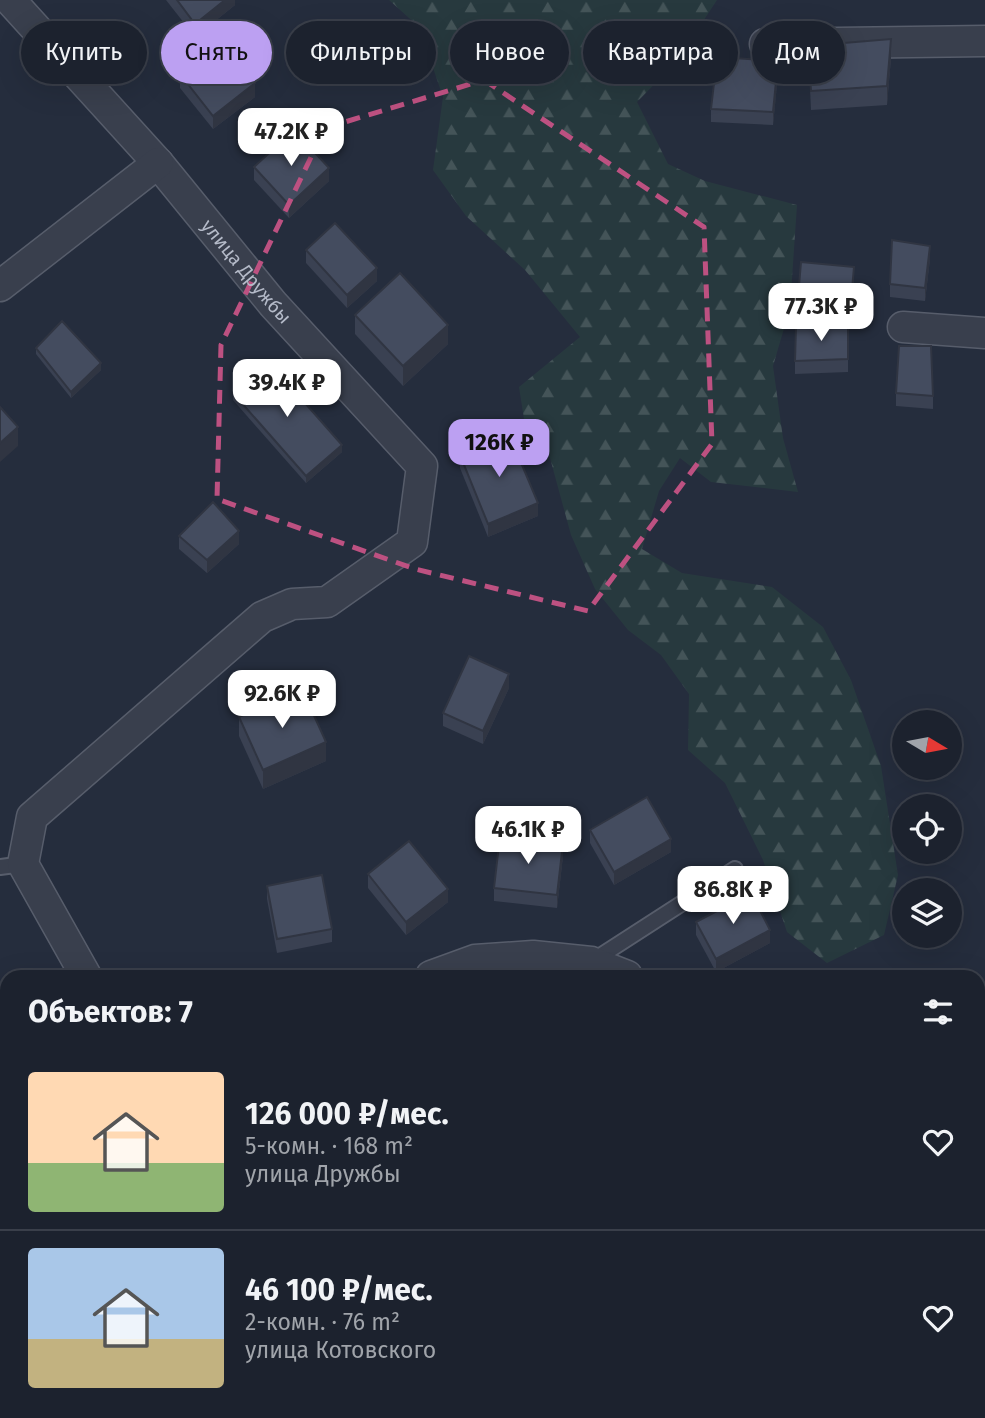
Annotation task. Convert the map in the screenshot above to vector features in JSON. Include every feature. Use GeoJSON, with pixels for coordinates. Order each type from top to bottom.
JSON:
{"type":"FeatureCollection","features":[{"type":"Feature","properties":{"kind":"street","name":"улица Дружбы"},"geometry":{"type":"LineString","coordinates":[[10,0],[158,163],[273,304],[422,466],[412,542],[327,602],[292,604],[262,617],[32,817],[11,866],[82,970]]}},
{"type":"Feature","properties":{"kind":"street"},"geometry":{"type":"LineString","coordinates":[[845,43],[985,41]]}},
{"type":"Feature","properties":{"kind":"street"},"geometry":{"type":"LineString","coordinates":[[0,286],[158,163]]}},
{"type":"Feature","properties":{"kind":"street"},"geometry":{"type":"LineString","coordinates":[[903,327],[985,333]]}},
{"type":"Feature","properties":{"kind":"street"},"geometry":{"type":"LineString","coordinates":[[448,970],[475,960],[533,956],[584,969]]}},
{"type":"Feature","properties":{"kind":"lane"},"geometry":{"type":"LineString","coordinates":[[584,969],[735,869]]}},
{"type":"Feature","properties":{"kind":"highlighted area"},"geometry":{"type":"Polygon","coordinates":[[[484,80],[704,227],[712,444],[588,611],[415,569],[217,499],[221,345],[325,128],[484,80]]]}},
{"type":"Feature","properties":{"kind":"green space"},"geometry":{"type":"Polygon","coordinates":[[[389,0],[717,0],[703,21],[583,21],[583,84],[655,84],[637,102],[668,164],[705,181],[797,205],[790,308],[773,366],[783,438],[798,492],[711,482],[680,458],[659,491],[642,549],[682,573],[772,587],[823,627],[851,680],[881,766],[892,837],[892,864],[896,864],[898,875],[897,878],[892,878],[892,901],[884,935],[827,963],[787,932],[763,860],[725,783],[688,750],[689,694],[661,655],[628,630],[595,589],[571,535],[550,458],[524,419],[519,387],[580,337],[525,270],[466,216],[433,170],[443,97],[436,77],[436,21],[412,21],[389,0]]]}},
{"type":"Feature","properties":{"kind":"building"},"geometry":{"type":"Polygon","coordinates":[[[177,0],[225,0],[199,21],[193,21],[177,0]]]}},
{"type":"Feature","properties":{"kind":"building"},"geometry":{"type":"Polygon","coordinates":[[[891,39],[887,86],[811,91],[811,84],[845,84],[845,43],[891,39]]]}},
{"type":"Feature","properties":{"kind":"building"},"geometry":{"type":"Polygon","coordinates":[[[738,58],[752,59],[752,84],[776,84],[773,112],[711,109],[714,84],[738,84],[738,58]]]}},
{"type":"Feature","properties":{"kind":"building"},"geometry":{"type":"Polygon","coordinates":[[[188,84],[254,84],[213,116],[188,84]]]}},
{"type":"Feature","properties":{"kind":"building"},"geometry":{"type":"Polygon","coordinates":[[[294,130],[329,168],[289,205],[254,167],[294,130]]]}},
{"type":"Feature","properties":{"kind":"building"},"geometry":{"type":"Polygon","coordinates":[[[335,223],[377,268],[347,295],[306,250],[335,223]]]}},
{"type":"Feature","properties":{"kind":"building"},"geometry":{"type":"Polygon","coordinates":[[[892,240],[930,246],[925,288],[890,284],[892,240]]]}},
{"type":"Feature","properties":{"kind":"building"},"geometry":{"type":"Polygon","coordinates":[[[801,262],[854,267],[851,301],[798,298],[801,262]]]}},
{"type":"Feature","properties":{"kind":"building"},"geometry":{"type":"Polygon","coordinates":[[[400,273],[448,325],[403,366],[355,315],[400,273]]]}},
{"type":"Feature","properties":{"kind":"building"},"geometry":{"type":"Polygon","coordinates":[[[62,321],[101,363],[71,392],[36,348],[62,321]]]}},
{"type":"Feature","properties":{"kind":"building"},"geometry":{"type":"Polygon","coordinates":[[[796,326],[848,326],[848,359],[795,361],[796,326]]]}},
{"type":"Feature","properties":{"kind":"building"},"geometry":{"type":"Polygon","coordinates":[[[899,346],[931,346],[933,396],[896,393],[899,346]]]}},
{"type":"Feature","properties":{"kind":"building"},"geometry":{"type":"Polygon","coordinates":[[[268,361],[342,445],[306,476],[233,393],[268,361]]]}},
{"type":"Feature","properties":{"kind":"building"},"geometry":{"type":"Polygon","coordinates":[[[0,407],[18,427],[0,443],[0,407]]]}},
{"type":"Feature","properties":{"kind":"building"},"geometry":{"type":"Polygon","coordinates":[[[509,434],[538,503],[488,524],[460,455],[509,434]]]}},
{"type":"Feature","properties":{"kind":"building"},"geometry":{"type":"Polygon","coordinates":[[[213,502],[239,531],[207,560],[179,536],[213,502]]]}},
{"type":"Feature","properties":{"kind":"building"},"geometry":{"type":"Polygon","coordinates":[[[469,656],[509,674],[483,731],[443,713],[469,656]]]}},
{"type":"Feature","properties":{"kind":"building"},"geometry":{"type":"Polygon","coordinates":[[[302,689],[326,742],[263,770],[239,717],[302,689]]]}},
{"type":"Feature","properties":{"kind":"building"},"geometry":{"type":"Polygon","coordinates":[[[647,797],[671,839],[614,872],[590,830],[647,797]]]}},
{"type":"Feature","properties":{"kind":"building"},"geometry":{"type":"Polygon","coordinates":[[[500,836],[563,843],[557,895],[494,888],[500,836]]]}},
{"type":"Feature","properties":{"kind":"building"},"geometry":{"type":"Polygon","coordinates":[[[409,841],[448,889],[406,922],[368,874],[409,841]]]}},
{"type":"Feature","properties":{"kind":"building"},"geometry":{"type":"Polygon","coordinates":[[[322,875],[332,929],[277,939],[267,886],[322,875]]]}},
{"type":"Feature","properties":{"kind":"building"},"geometry":{"type":"Polygon","coordinates":[[[751,893],[770,930],[716,959],[696,922],[751,893]]]}}]}
